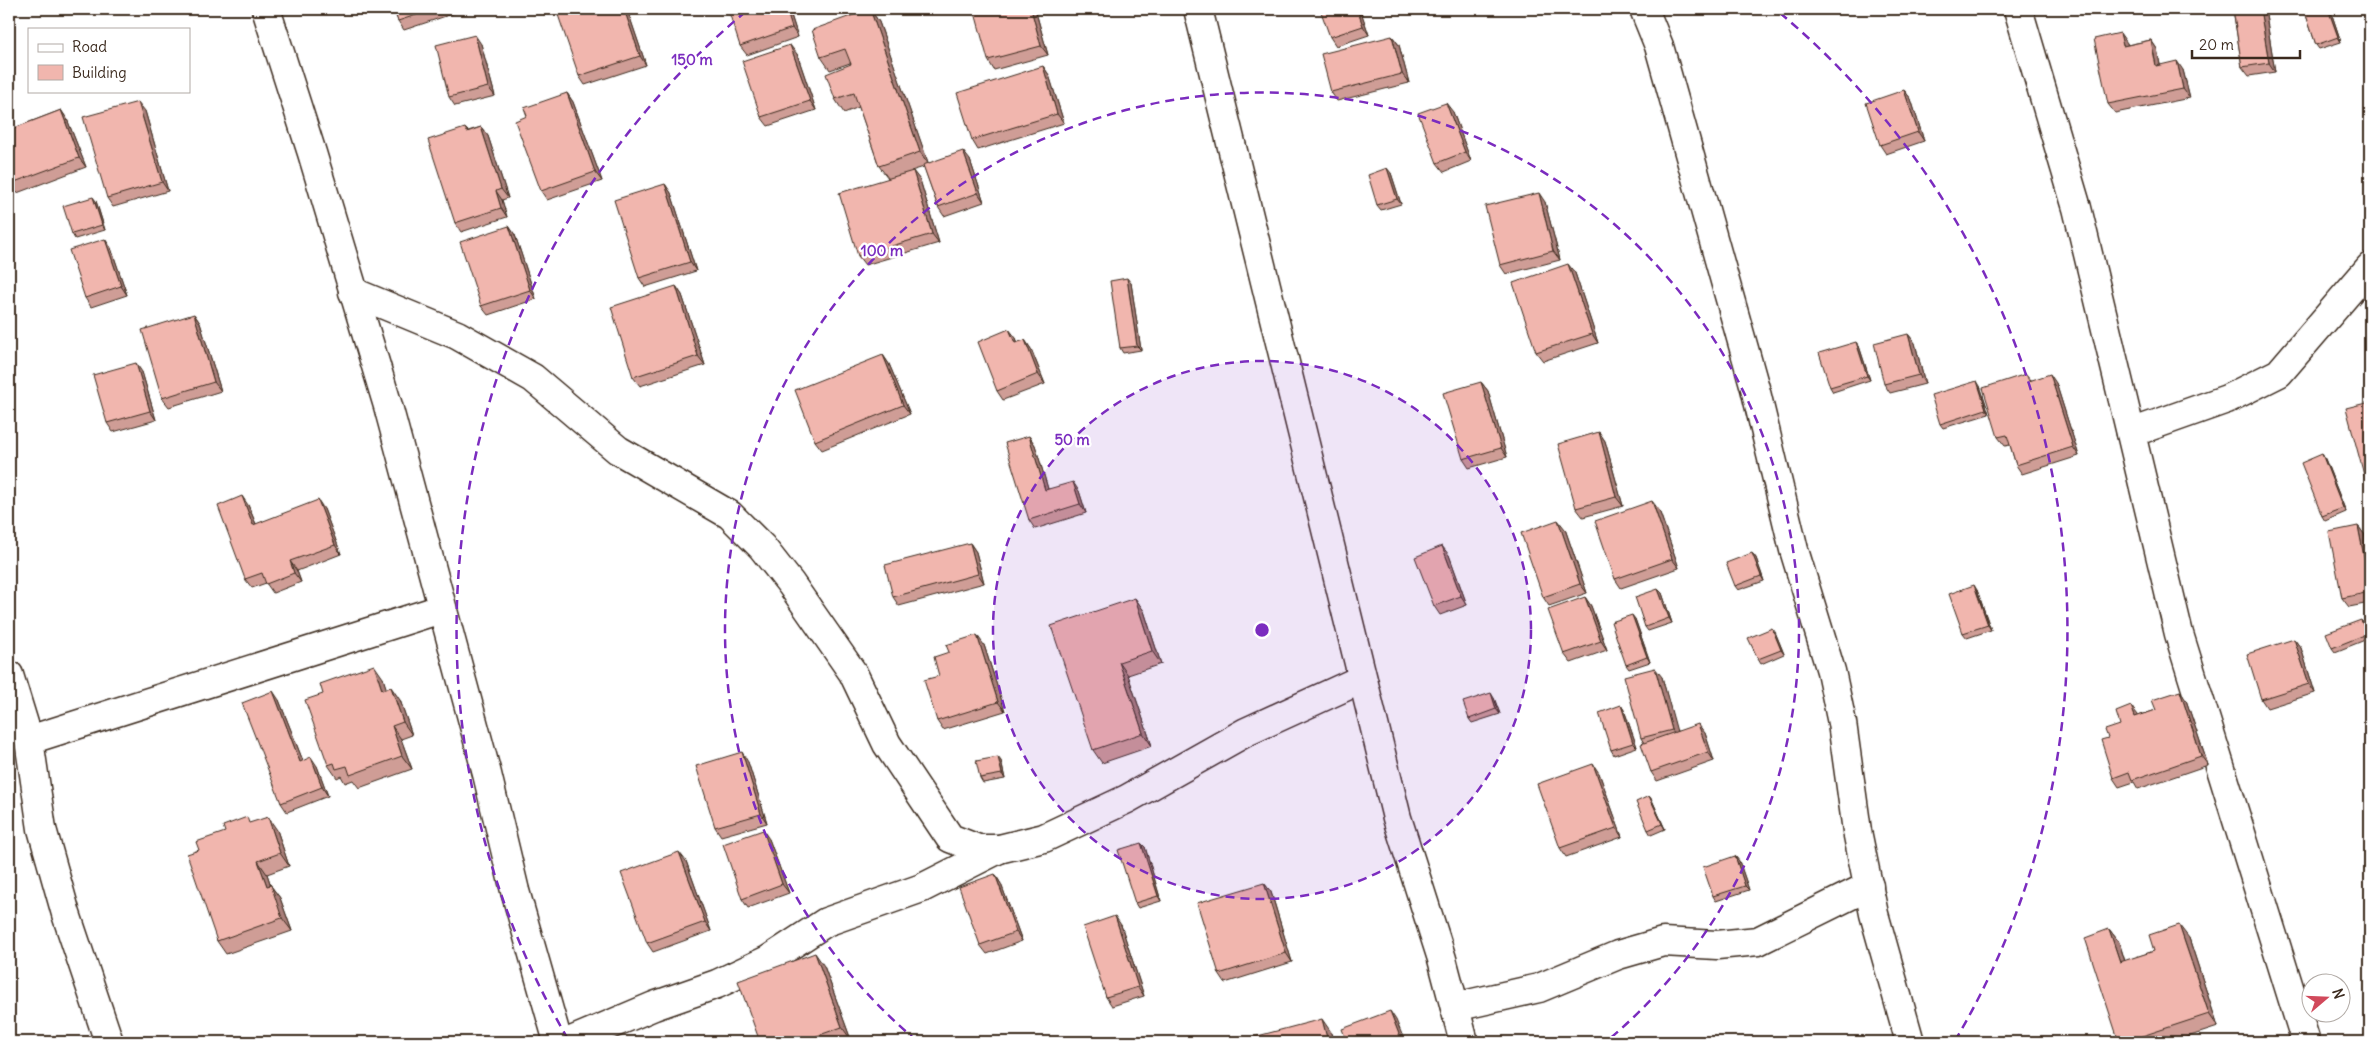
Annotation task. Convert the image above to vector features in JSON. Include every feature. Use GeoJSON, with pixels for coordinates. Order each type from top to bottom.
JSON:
{"type":"FeatureCollection","features":[{"type":"Feature","properties":{"kind":"street"},"geometry":{"type":"LineString","coordinates":[[266,9],[312,152],[388,406],[441,609],[487,774],[515,891],[557,1041],[717,984],[768,960],[826,922],[922,888],[1000,849]]}},
{"type":"Feature","properties":{"kind":"street"},"geometry":{"type":"LineString","coordinates":[[1198,9],[1397,818],[1442,959],[1464,1042]]}},
{"type":"Feature","properties":{"kind":"street"},"geometry":{"type":"LineString","coordinates":[[1644,9],[1659,46],[1724,276],[1755,388],[1794,550],[1831,671],[1842,723],[1857,831],[1874,914],[1910,1042]]}},
{"type":"Feature","properties":{"kind":"street"},"geometry":{"type":"LineString","coordinates":[[2018,9],[2077,208],[2179,634],[2306,1042]]}},
{"type":"Feature","properties":{"kind":"street"},"geometry":{"type":"LineString","coordinates":[[2131,433],[2227,399],[2279,373],[2370,267]]}},
{"type":"Feature","properties":{"kind":"street"},"geometry":{"type":"LineString","coordinates":[[353,292],[457,335],[533,378],[618,450],[730,515],[762,547],[792,584],[853,673],[887,744],[950,838],[978,850],[1000,849],[1044,838],[1110,807],[1246,732],[1362,679]]}},
{"type":"Feature","properties":{"kind":"street"},"geometry":{"type":"LineString","coordinates":[[29,740],[441,609]]}},
{"type":"Feature","properties":{"kind":"street"},"geometry":{"type":"LineString","coordinates":[[9,675],[29,740],[42,829],[66,914],[109,1042]]}},
{"type":"Feature","properties":{"kind":"street"},"geometry":{"type":"LineString","coordinates":[[1455,1006],[1539,988],[1618,955],[1663,942],[1717,945],[1758,941],[1869,886]]}},
{"type":"Feature","properties":{"kind":"building"},"geometry":{"type":"Polygon","coordinates":[[[393,9],[434,9],[398,21],[393,9]]]}},
{"type":"Feature","properties":{"kind":"building"},"geometry":{"type":"Polygon","coordinates":[[[556,9],[624,9],[640,56],[579,76],[556,9]]]}},
{"type":"Feature","properties":{"kind":"building"},"geometry":{"type":"Polygon","coordinates":[[[728,9],[786,9],[792,28],[740,46],[728,9]]]}},
{"type":"Feature","properties":{"kind":"building"},"geometry":{"type":"Polygon","coordinates":[[[870,9],[920,152],[879,166],[854,93],[835,99],[826,74],[851,64],[845,49],[821,57],[812,30],[870,9]]]}},
{"type":"Feature","properties":{"kind":"building"},"geometry":{"type":"Polygon","coordinates":[[[974,9],[1031,9],[1041,46],[988,60],[974,9]]]}},
{"type":"Feature","properties":{"kind":"building"},"geometry":{"type":"Polygon","coordinates":[[[1320,9],[1357,9],[1363,26],[1330,37],[1320,9]]]}},
{"type":"Feature","properties":{"kind":"building"},"geometry":{"type":"Polygon","coordinates":[[[2233,9],[2260,9],[2269,63],[2242,67],[2233,9]]]}},
{"type":"Feature","properties":{"kind":"building"},"geometry":{"type":"Polygon","coordinates":[[[2304,9],[2328,9],[2338,37],[2316,45],[2304,9]]]}},
{"type":"Feature","properties":{"kind":"building"},"geometry":{"type":"Polygon","coordinates":[[[2120,33],[2123,46],[2151,40],[2156,66],[2177,61],[2183,89],[2108,104],[2094,39],[2120,33]]]}},
{"type":"Feature","properties":{"kind":"building"},"geometry":{"type":"Polygon","coordinates":[[[475,35],[488,87],[449,97],[436,45],[475,35]]]}},
{"type":"Feature","properties":{"kind":"building"},"geometry":{"type":"Polygon","coordinates":[[[1392,36],[1402,74],[1331,92],[1321,54],[1392,36]]]}},
{"type":"Feature","properties":{"kind":"building"},"geometry":{"type":"Polygon","coordinates":[[[790,45],[810,101],[761,117],[742,61],[790,45]]]}},
{"type":"Feature","properties":{"kind":"building"},"geometry":{"type":"Polygon","coordinates":[[[1043,66],[1057,114],[972,140],[957,93],[1043,66]]]}},
{"type":"Feature","properties":{"kind":"building"},"geometry":{"type":"Polygon","coordinates":[[[1904,90],[1918,132],[1880,145],[1866,103],[1904,90]]]}},
{"type":"Feature","properties":{"kind":"building"},"geometry":{"type":"Polygon","coordinates":[[[567,93],[595,172],[541,191],[515,121],[527,116],[524,108],[567,93]]]}},
{"type":"Feature","properties":{"kind":"building"},"geometry":{"type":"Polygon","coordinates":[[[138,102],[162,182],[107,198],[83,117],[138,102]]]}},
{"type":"Feature","properties":{"kind":"building"},"geometry":{"type":"Polygon","coordinates":[[[1446,103],[1465,152],[1437,163],[1418,113],[1446,103]]]}},
{"type":"Feature","properties":{"kind":"building"},"geometry":{"type":"Polygon","coordinates":[[[61,110],[79,158],[9,184],[9,130],[61,110]]]}},
{"type":"Feature","properties":{"kind":"building"},"geometry":{"type":"Polygon","coordinates":[[[481,127],[501,189],[496,191],[501,208],[455,223],[428,140],[465,128],[467,132],[481,127]]]}},
{"type":"Feature","properties":{"kind":"building"},"geometry":{"type":"Polygon","coordinates":[[[963,151],[978,193],[938,207],[923,165],[963,151]]]}},
{"type":"Feature","properties":{"kind":"building"},"geometry":{"type":"Polygon","coordinates":[[[1387,168],[1397,199],[1377,205],[1368,175],[1387,168]]]}},
{"type":"Feature","properties":{"kind":"building"},"geometry":{"type":"Polygon","coordinates":[[[913,171],[932,234],[858,256],[839,193],[913,171]]]}},
{"type":"Feature","properties":{"kind":"building"},"geometry":{"type":"Polygon","coordinates":[[[665,184],[690,262],[639,278],[614,200],[665,184]]]}},
{"type":"Feature","properties":{"kind":"building"},"geometry":{"type":"Polygon","coordinates":[[[1539,193],[1553,251],[1500,265],[1485,206],[1539,193]]]}},
{"type":"Feature","properties":{"kind":"building"},"geometry":{"type":"Polygon","coordinates":[[[93,197],[102,225],[72,234],[63,206],[93,197]]]}},
{"type":"Feature","properties":{"kind":"building"},"geometry":{"type":"Polygon","coordinates":[[[509,226],[530,290],[481,306],[460,242],[509,226]]]}},
{"type":"Feature","properties":{"kind":"building"},"geometry":{"type":"Polygon","coordinates":[[[105,239],[121,286],[85,298],[69,250],[105,239]]]}},
{"type":"Feature","properties":{"kind":"building"},"geometry":{"type":"Polygon","coordinates":[[[1568,264],[1592,334],[1536,352],[1513,283],[1568,264]]]}},
{"type":"Feature","properties":{"kind":"building"},"geometry":{"type":"Polygon","coordinates":[[[1127,278],[1137,346],[1120,348],[1110,281],[1127,278]]]}},
{"type":"Feature","properties":{"kind":"building"},"geometry":{"type":"Polygon","coordinates":[[[676,286],[698,356],[633,377],[611,307],[676,286]]]}},
{"type":"Feature","properties":{"kind":"building"},"geometry":{"type":"Polygon","coordinates":[[[194,314],[214,382],[162,398],[142,330],[194,314]]]}},
{"type":"Feature","properties":{"kind":"building"},"geometry":{"type":"Polygon","coordinates":[[[1009,329],[1015,343],[1025,340],[1038,374],[997,391],[978,342],[1009,329]]]}},
{"type":"Feature","properties":{"kind":"building"},"geometry":{"type":"Polygon","coordinates":[[[1908,334],[1919,375],[1884,384],[1874,343],[1908,334]]]}},
{"type":"Feature","properties":{"kind":"building"},"geometry":{"type":"Polygon","coordinates":[[[1856,342],[1867,376],[1830,387],[1819,353],[1856,342]]]}},
{"type":"Feature","properties":{"kind":"building"},"geometry":{"type":"Polygon","coordinates":[[[883,355],[903,405],[815,441],[795,390],[883,355]]]}},
{"type":"Feature","properties":{"kind":"building"},"geometry":{"type":"Polygon","coordinates":[[[136,363],[150,411],[107,423],[93,375],[136,363]]]}},
{"type":"Feature","properties":{"kind":"building"},"geometry":{"type":"Polygon","coordinates":[[[2026,374],[2029,381],[2050,374],[2073,447],[2016,465],[2007,435],[1998,437],[1983,388],[2026,374]]]}},
{"type":"Feature","properties":{"kind":"building"},"geometry":{"type":"Polygon","coordinates":[[[1977,381],[1986,409],[1940,424],[1931,395],[1977,381]]]}},
{"type":"Feature","properties":{"kind":"building"},"geometry":{"type":"Polygon","coordinates":[[[1481,382],[1501,448],[1463,459],[1443,393],[1481,382]]]}},
{"type":"Feature","properties":{"kind":"building"},"geometry":{"type":"Polygon","coordinates":[[[2370,402],[2370,497],[2346,408],[2370,402]]]}},
{"type":"Feature","properties":{"kind":"building"},"geometry":{"type":"Polygon","coordinates":[[[1599,432],[1616,497],[1576,508],[1558,444],[1599,432]]]}},
{"type":"Feature","properties":{"kind":"building"},"geometry":{"type":"Polygon","coordinates":[[[1029,436],[1045,490],[1073,482],[1080,504],[1029,520],[1005,443],[1029,436]]]}},
{"type":"Feature","properties":{"kind":"building"},"geometry":{"type":"Polygon","coordinates":[[[2322,454],[2343,508],[2322,516],[2301,463],[2322,454]]]}},
{"type":"Feature","properties":{"kind":"building"},"geometry":{"type":"Polygon","coordinates":[[[242,496],[253,525],[318,500],[335,545],[290,561],[294,573],[266,584],[262,573],[245,579],[218,506],[242,496]]]}},
{"type":"Feature","properties":{"kind":"building"},"geometry":{"type":"Polygon","coordinates":[[[1652,501],[1672,559],[1615,579],[1595,521],[1652,501]]]}},
{"type":"Feature","properties":{"kind":"building"},"geometry":{"type":"Polygon","coordinates":[[[1558,520],[1580,584],[1543,597],[1521,533],[1558,520]]]}},
{"type":"Feature","properties":{"kind":"building"},"geometry":{"type":"Polygon","coordinates":[[[2358,526],[2370,592],[2342,598],[2329,532],[2358,526]]]}},
{"type":"Feature","properties":{"kind":"building"},"geometry":{"type":"Polygon","coordinates":[[[970,543],[978,574],[893,597],[885,565],[970,543]]]}},
{"type":"Feature","properties":{"kind":"building"},"geometry":{"type":"Polygon","coordinates":[[[1442,546],[1461,596],[1434,606],[1415,557],[1442,546]]]}},
{"type":"Feature","properties":{"kind":"building"},"geometry":{"type":"Polygon","coordinates":[[[1752,553],[1761,576],[1735,586],[1726,563],[1752,553]]]}},
{"type":"Feature","properties":{"kind":"building"},"geometry":{"type":"Polygon","coordinates":[[[1974,585],[1988,625],[1963,633],[1949,594],[1974,585]]]}},
{"type":"Feature","properties":{"kind":"building"},"geometry":{"type":"Polygon","coordinates":[[[1658,589],[1669,618],[1645,627],[1635,597],[1658,589]]]}},
{"type":"Feature","properties":{"kind":"building"},"geometry":{"type":"Polygon","coordinates":[[[1585,597],[1601,641],[1564,654],[1548,610],[1585,597]]]}},
{"type":"Feature","properties":{"kind":"building"},"geometry":{"type":"Polygon","coordinates":[[[1135,598],[1152,651],[1119,662],[1143,733],[1093,750],[1051,626],[1135,598]]]}},
{"type":"Feature","properties":{"kind":"building"},"geometry":{"type":"Polygon","coordinates":[[[1632,615],[1647,657],[1626,665],[1611,622],[1632,615]]]}},
{"type":"Feature","properties":{"kind":"building"},"geometry":{"type":"Polygon","coordinates":[[[2361,620],[2367,634],[2332,648],[2326,633],[2361,620]]]}},
{"type":"Feature","properties":{"kind":"building"},"geometry":{"type":"Polygon","coordinates":[[[1772,628],[1781,650],[1758,659],[1748,638],[1772,628]]]}},
{"type":"Feature","properties":{"kind":"building"},"geometry":{"type":"Polygon","coordinates":[[[977,635],[998,702],[937,721],[924,680],[939,676],[934,657],[949,652],[946,645],[977,635]]]}},
{"type":"Feature","properties":{"kind":"building"},"geometry":{"type":"Polygon","coordinates":[[[2294,639],[2309,684],[2261,699],[2247,654],[2294,639]]]}},
{"type":"Feature","properties":{"kind":"building"},"geometry":{"type":"Polygon","coordinates":[[[374,665],[382,690],[391,687],[403,722],[392,726],[402,756],[350,775],[347,766],[336,769],[334,763],[328,765],[305,700],[323,694],[320,684],[374,665]]]}},
{"type":"Feature","properties":{"kind":"building"},"geometry":{"type":"Polygon","coordinates":[[[1655,668],[1672,730],[1641,738],[1624,676],[1655,668]]]}},
{"type":"Feature","properties":{"kind":"building"},"geometry":{"type":"Polygon","coordinates":[[[273,691],[300,762],[311,757],[322,787],[281,803],[242,703],[273,691]]]}},
{"type":"Feature","properties":{"kind":"building"},"geometry":{"type":"Polygon","coordinates":[[[2180,691],[2201,756],[2132,780],[2129,772],[2113,778],[2101,740],[2108,738],[2105,730],[2120,725],[2116,712],[2131,706],[2135,717],[2156,710],[2152,700],[2180,691]]]}},
{"type":"Feature","properties":{"kind":"building"},"geometry":{"type":"Polygon","coordinates":[[[1491,693],[1496,709],[1469,719],[1463,702],[1491,693]]]}},
{"type":"Feature","properties":{"kind":"building"},"geometry":{"type":"Polygon","coordinates":[[[1621,705],[1633,743],[1611,750],[1599,713],[1621,705]]]}},
{"type":"Feature","properties":{"kind":"building"},"geometry":{"type":"Polygon","coordinates":[[[1698,724],[1708,752],[1651,772],[1641,744],[1698,724]]]}},
{"type":"Feature","properties":{"kind":"building"},"geometry":{"type":"Polygon","coordinates":[[[742,752],[761,814],[715,827],[696,766],[742,752]]]}},
{"type":"Feature","properties":{"kind":"building"},"geometry":{"type":"Polygon","coordinates":[[[998,757],[1002,774],[980,778],[976,761],[998,757]]]}},
{"type":"Feature","properties":{"kind":"building"},"geometry":{"type":"Polygon","coordinates":[[[1593,764],[1616,828],[1560,848],[1537,784],[1593,764]]]}},
{"type":"Feature","properties":{"kind":"building"},"geometry":{"type":"Polygon","coordinates":[[[1649,796],[1662,824],[1648,830],[1636,802],[1649,796]]]}},
{"type":"Feature","properties":{"kind":"building"},"geometry":{"type":"Polygon","coordinates":[[[247,817],[249,823],[268,817],[280,853],[258,861],[267,886],[271,885],[282,918],[217,941],[187,854],[199,850],[196,842],[225,832],[223,826],[247,817]]]}},
{"type":"Feature","properties":{"kind":"building"},"geometry":{"type":"Polygon","coordinates":[[[763,830],[782,884],[742,899],[723,844],[763,830]]]}},
{"type":"Feature","properties":{"kind":"building"},"geometry":{"type":"Polygon","coordinates":[[[1141,843],[1158,896],[1135,903],[1118,850],[1141,843]]]}},
{"type":"Feature","properties":{"kind":"building"},"geometry":{"type":"Polygon","coordinates":[[[679,852],[705,922],[647,943],[621,873],[679,852]]]}},
{"type":"Feature","properties":{"kind":"building"},"geometry":{"type":"Polygon","coordinates":[[[1735,856],[1745,886],[1713,896],[1703,867],[1735,856]]]}},
{"type":"Feature","properties":{"kind":"building"},"geometry":{"type":"Polygon","coordinates":[[[995,874],[1016,932],[980,945],[959,887],[995,874]]]}},
{"type":"Feature","properties":{"kind":"building"},"geometry":{"type":"Polygon","coordinates":[[[1264,883],[1286,953],[1219,974],[1197,903],[1264,883]]]}},
{"type":"Feature","properties":{"kind":"building"},"geometry":{"type":"Polygon","coordinates":[[[1115,916],[1138,987],[1106,997],[1083,927],[1115,916]]]}},
{"type":"Feature","properties":{"kind":"building"},"geometry":{"type":"Polygon","coordinates":[[[2179,925],[2209,1014],[2119,1042],[2085,938],[2109,929],[2120,962],[2154,951],[2149,935],[2179,925]]]}},
{"type":"Feature","properties":{"kind":"building"},"geometry":{"type":"Polygon","coordinates":[[[815,953],[842,1027],[800,1042],[760,1042],[738,981],[815,953]]]}},
{"type":"Feature","properties":{"kind":"building"},"geometry":{"type":"Polygon","coordinates":[[[1390,1011],[1402,1042],[1347,1042],[1342,1029],[1390,1011]]]}},
{"type":"Feature","properties":{"kind":"building"},"geometry":{"type":"Polygon","coordinates":[[[1322,1019],[1328,1042],[1235,1042],[1322,1019]]]}}]}
